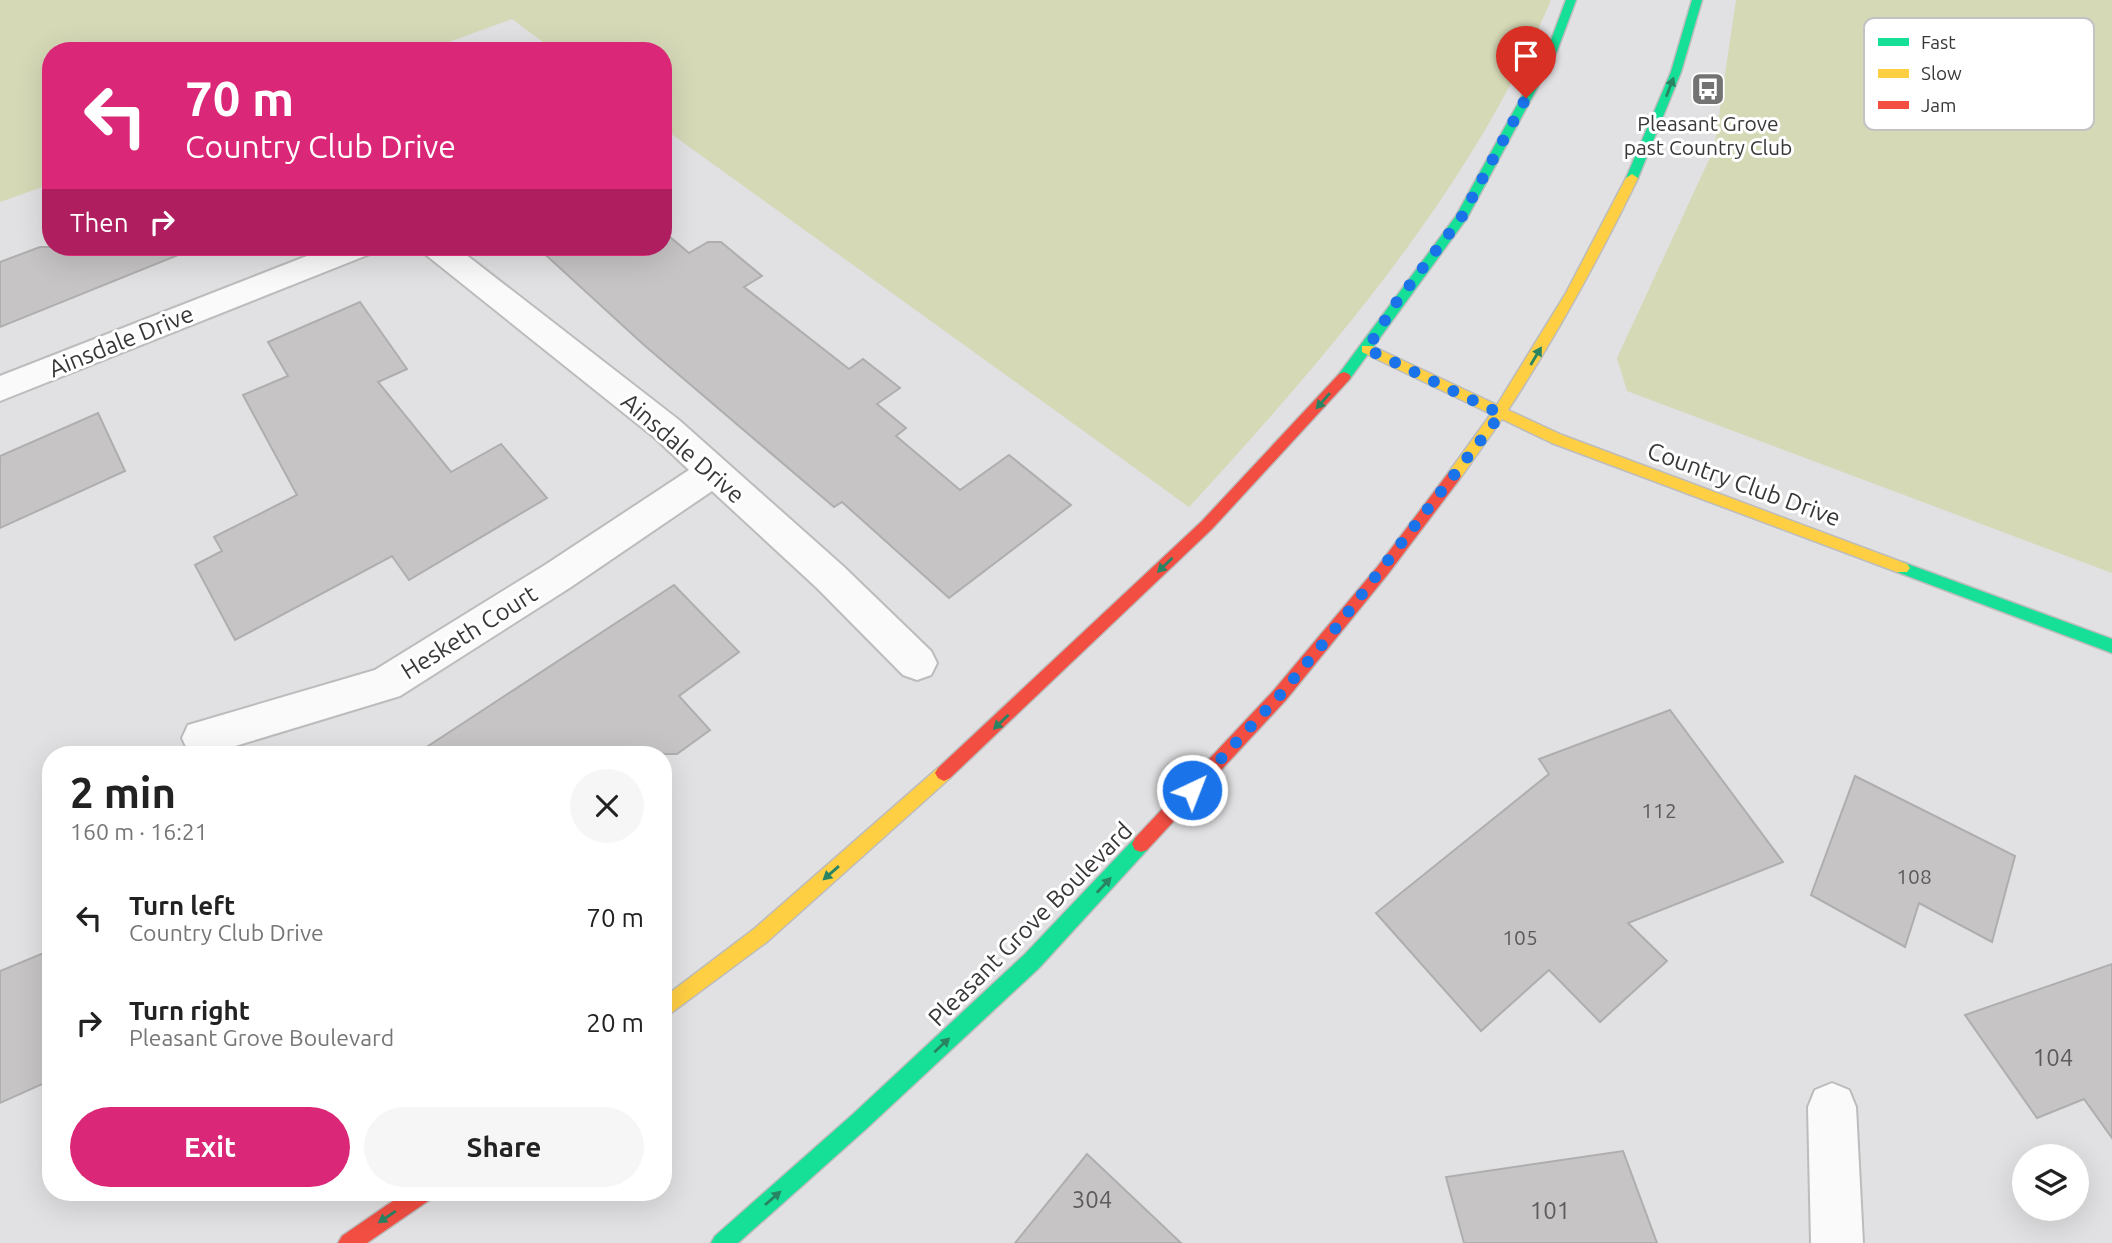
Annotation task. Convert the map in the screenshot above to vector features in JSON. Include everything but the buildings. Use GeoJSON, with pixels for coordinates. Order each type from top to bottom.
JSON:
{"type":"FeatureCollection","features":[{"type":"Feature","properties":{"kind":"main road"},"geometry":{"type":"LineString","coordinates":[[672,1003],[761,935],[971,750],[1207,525],[1319,407],[1367,349],[1396,303],[1461,218],[1552,51],[1571,0]]}},
{"type":"Feature","properties":{"kind":"main road","name":"Pleasant Grove Boulevard"},"geometry":{"type":"LineString","coordinates":[[722,1243],[859,1122],[1041,952],[1280,695],[1383,570],[1501,414],[1594,257],[1646,150],[1676,72],[1697,0]]}},
{"type":"Feature","properties":{"kind":"main road","name":"Country Club Drive"},"geometry":{"type":"LineString","coordinates":[[1367,349],[1570,444],[2112,646]]}},
{"type":"Feature","properties":{"kind":"main road"},"geometry":{"type":"LineString","coordinates":[[349,1243],[411,1201]]}},
{"type":"Feature","properties":{"kind":"street","name":"Ainsdale Drive"},"geometry":{"type":"LineString","coordinates":[[0,389],[336,256]]}},
{"type":"Feature","properties":{"kind":"street","name":"Ainsdale Drive"},"geometry":{"type":"LineString","coordinates":[[447,256],[667,429],[712,473],[830,577],[916,663]]}},
{"type":"Feature","properties":{"kind":"street","name":"Hesketh Court"},"geometry":{"type":"LineString","coordinates":[[202,738],[386,684],[558,576],[712,473]]}},
{"type":"Feature","properties":{"kind":"street"},"geometry":{"type":"LineString","coordinates":[[1832,1107],[1837,1243]]}},
{"type":"Feature","properties":{"kind":"green space"},"geometry":{"type":"Polygon","coordinates":[[[0,0],[1551,0],[1517,71],[1479,139],[1437,205],[1344,330],[1189,507],[672,134],[672,42],[543,42],[512,19],[449,42],[42,42],[42,187],[0,202],[0,0]]]}},
{"type":"Feature","properties":{"kind":"green space"},"geometry":{"type":"Polygon","coordinates":[[[1736,0],[2112,0],[2112,573],[1627,391],[1617,358],[1714,149],[1736,0]]]}},
{"type":"Feature","properties":{"kind":"traffic: fast"},"geometry":{"type":"LineString","coordinates":[[1344,377],[1461,218],[1552,51],[1571,0]]}},
{"type":"Feature","properties":{"kind":"traffic: fast"},"geometry":{"type":"LineString","coordinates":[[1632,178],[1676,72],[1697,0]]}},
{"type":"Feature","properties":{"kind":"traffic: fast"},"geometry":{"type":"LineString","coordinates":[[1902,568],[2112,646]]}},
{"type":"Feature","properties":{"kind":"traffic: fast"},"geometry":{"type":"LineString","coordinates":[[722,1243],[859,1122],[1032,961],[1141,844]]}},
{"type":"Feature","properties":{"kind":"traffic: slow"},"geometry":{"type":"LineString","coordinates":[[1454,476],[1528,368],[1593,255],[1632,178]]}},
{"type":"Feature","properties":{"kind":"traffic: slow"},"geometry":{"type":"LineString","coordinates":[[1367,349],[1557,439],[1902,568]]}},
{"type":"Feature","properties":{"kind":"traffic: slow"},"geometry":{"type":"LineString","coordinates":[[672,1003],[761,935],[944,773]]}},
{"type":"Feature","properties":{"kind":"traffic: jam"},"geometry":{"type":"LineString","coordinates":[[944,773],[1207,525],[1344,377]]}},
{"type":"Feature","properties":{"kind":"traffic: jam"},"geometry":{"type":"LineString","coordinates":[[1141,844],[1280,695],[1383,570],[1454,476]]}},
{"type":"Feature","properties":{"kind":"traffic: jam"},"geometry":{"type":"LineString","coordinates":[[349,1243],[411,1201]]}},
{"type":"Feature","properties":{"kind":"place","name":"Pleasant Grove past Country Club"},"geometry":{"type":"Point","coordinates":[1708,89]}},
{"type":"Feature","properties":{"kind":"route"},"geometry":{"type":"LineString","coordinates":[[1192,790],[1280,695],[1332,633],[1501,414],[1367,349],[1396,303],[1461,218],[1526,98]]}}]}
